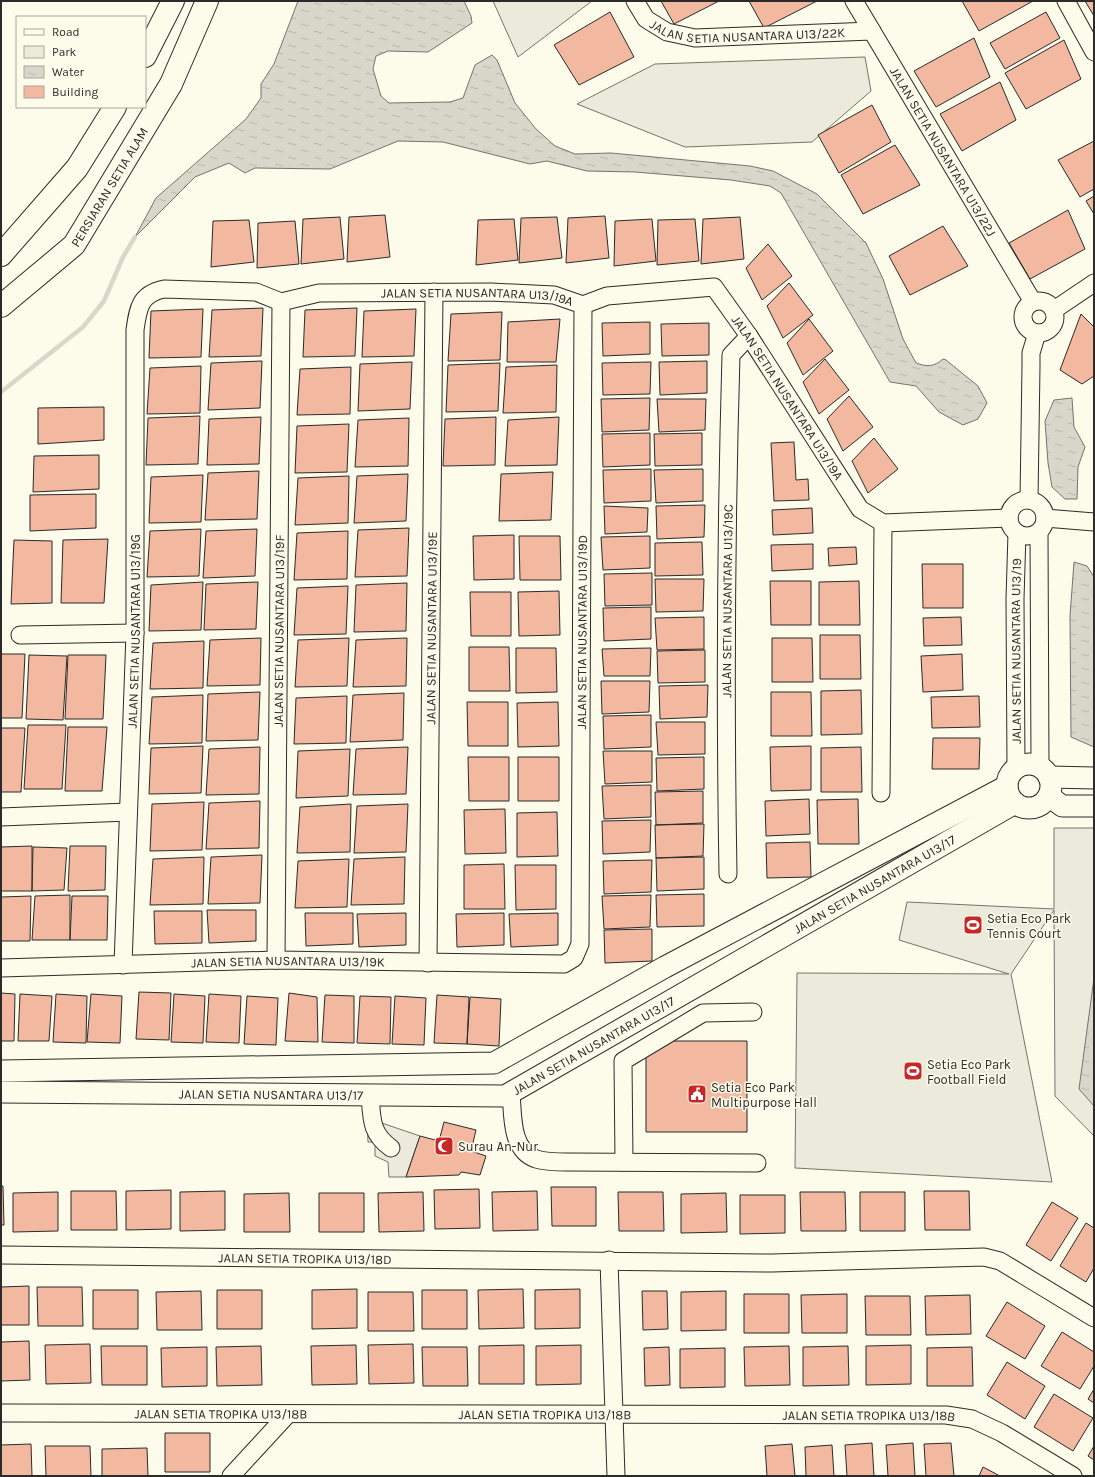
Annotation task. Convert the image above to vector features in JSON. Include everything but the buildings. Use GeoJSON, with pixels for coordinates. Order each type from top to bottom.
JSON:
{"type":"FeatureCollection","features":[{"type":"Feature","properties":{"kind":"highway"},"geometry":{"type":"LineString","coordinates":[[146,48],[162,1]]}},
{"type":"Feature","properties":{"kind":"highway"},"geometry":{"type":"LineString","coordinates":[[146,54],[172,1]]}},
{"type":"Feature","properties":{"kind":"highway","name":"PERSIARAN SETIA ALAM"},"geometry":{"type":"LineString","coordinates":[[1,306],[74,245],[171,84],[207,1]]}},
{"type":"Feature","properties":{"kind":"highway"},"geometry":{"type":"LineString","coordinates":[[1,255],[77,168],[114,108]]}},
{"type":"Feature","properties":{"kind":"main road"},"geometry":{"type":"LineString","coordinates":[[1046,780],[1042,804],[1034,808],[1024,808],[1013,786],[1025,764],[1046,780],[1062,806],[1094,806]]}},
{"type":"Feature","properties":{"kind":"main road"},"geometry":{"type":"LineString","coordinates":[[1046,780],[1094,778]]}},
{"type":"Feature","properties":{"kind":"main road","name":"JALAN SETIA NUSANTARA U13/17"},"geometry":{"type":"LineString","coordinates":[[1,1071],[494,1063],[666,967],[1013,786]]}},
{"type":"Feature","properties":{"kind":"main road","name":"JALAN SETIA NUSANTARA U13/17"},"geometry":{"type":"LineString","coordinates":[[1,1092],[505,1096],[1013,786]]}},
{"type":"Feature","properties":{"kind":"street","name":"JALAN SETIA NUSANTARA U13/22K"},"geometry":{"type":"LineString","coordinates":[[635,1],[646,19],[668,32],[695,38],[872,31]]}},
{"type":"Feature","properties":{"kind":"street","name":"JALAN SETIA NUSANTARA U13/22J"},"geometry":{"type":"LineString","coordinates":[[854,1],[1033,302]]}},
{"type":"Feature","properties":{"kind":"street"},"geometry":{"type":"LineString","coordinates":[[1066,1],[1094,52]]}},
{"type":"Feature","properties":{"kind":"street"},"geometry":{"type":"LineString","coordinates":[[1054,310],[1094,283]]}},
{"type":"Feature","properties":{"kind":"street","name":"JALAN SETIA NUSANTARA U13/19A"},"geometry":{"type":"LineString","coordinates":[[281,302],[319,293],[434,292],[554,295],[583,305],[607,296],[714,287],[749,336],[860,509],[883,523]]}},
{"type":"Feature","properties":{"kind":"street","name":"JALAN SETIA NUSANTARA U13/19G"},"geometry":{"type":"LineString","coordinates":[[123,965],[135,633],[135,330],[137,313],[143,299],[153,291],[164,289],[256,292],[281,302]]}},
{"type":"Feature","properties":{"kind":"street","name":"JALAN SETIA NUSANTARA U13/19E"},"geometry":{"type":"LineString","coordinates":[[428,963],[434,292]]}},
{"type":"Feature","properties":{"kind":"street"},"geometry":{"type":"LineString","coordinates":[[1038,301],[1047,303],[1054,310],[1056,320],[1054,325],[1047,332],[1037,333],[1028,328],[1023,319],[1025,309],[1033,302],[1038,301]]}},
{"type":"Feature","properties":{"kind":"street","name":"JALAN SETIA NUSANTARA U13/19F"},"geometry":{"type":"LineString","coordinates":[[276,960],[281,302]]}},
{"type":"Feature","properties":{"kind":"street","name":"JALAN SETIA NUSANTARA U13/19D"},"geometry":{"type":"LineString","coordinates":[[574,958],[580,944],[583,305]]}},
{"type":"Feature","properties":{"kind":"street"},"geometry":{"type":"LineString","coordinates":[[1029,500],[1031,366],[1032,353],[1037,333]]}},
{"type":"Feature","properties":{"kind":"street","name":"JALAN SETIA NUSANTARA U13/19C"},"geometry":{"type":"LineString","coordinates":[[728,874],[726,751],[728,474],[731,355],[749,336]]}},
{"type":"Feature","properties":{"kind":"street"},"geometry":{"type":"LineString","coordinates":[[1042,525],[1045,513],[1039,504],[1029,500],[1018,503],[1011,512],[1009,518],[1010,524],[1017,533],[1028,536],[1042,525],[1094,522]]}},
{"type":"Feature","properties":{"kind":"street"},"geometry":{"type":"LineString","coordinates":[[881,793],[883,523],[1009,518]]}},
{"type":"Feature","properties":{"kind":"street","name":"JALAN SETIA NUSANTARA U13/19"},"geometry":{"type":"LineString","coordinates":[[1042,525],[1046,780]]}},
{"type":"Feature","properties":{"kind":"street","name":"JALAN SETIA NUSANTARA U13/19"},"geometry":{"type":"LineString","coordinates":[[1013,786],[1017,533]]}},
{"type":"Feature","properties":{"kind":"street"},"geometry":{"type":"LineString","coordinates":[[20,635],[135,633]]}},
{"type":"Feature","properties":{"kind":"street"},"geometry":{"type":"LineString","coordinates":[[1,817],[128,812]]}},
{"type":"Feature","properties":{"kind":"street","name":"JALAN SETIA NUSANTARA U13/19K"},"geometry":{"type":"LineString","coordinates":[[1,968],[276,960],[564,964],[574,958]]}},
{"type":"Feature","properties":{"kind":"street"},"geometry":{"type":"LineString","coordinates":[[624,1162],[623,1061],[703,1013],[753,1012]]}},
{"type":"Feature","properties":{"kind":"street"},"geometry":{"type":"LineString","coordinates":[[511,1092],[515,1135],[524,1150],[534,1158],[545,1161],[567,1162],[757,1163]]}},
{"type":"Feature","properties":{"kind":"street"},"geometry":{"type":"LineString","coordinates":[[370,1095],[375,1131],[383,1143],[391,1148]]}},
{"type":"Feature","properties":{"kind":"street","name":"JALAN SETIA TROPIKA U13/18D"},"geometry":{"type":"LineString","coordinates":[[1,1255],[609,1260],[772,1263],[984,1257],[1000,1261],[1094,1318]]}},
{"type":"Feature","properties":{"kind":"street"},"geometry":{"type":"LineString","coordinates":[[609,1260],[616,1476]]}},
{"type":"Feature","properties":{"kind":"street","name":"JALAN SETIA TROPIKA U13/18B"},"geometry":{"type":"LineString","coordinates":[[1,1413],[615,1413],[946,1415],[972,1419],[1002,1433],[1073,1476]]}},
{"type":"Feature","properties":{"kind":"street"},"geometry":{"type":"LineString","coordinates":[[231,1476],[288,1414]]}},
{"type":"Feature","properties":{"kind":"green space"},"geometry":{"type":"Polygon","coordinates":[[[493,1],[592,1],[518,57],[493,1]]]}},
{"type":"Feature","properties":{"kind":"green space"},"geometry":{"type":"Polygon","coordinates":[[[865,57],[871,91],[812,142],[685,147],[577,104],[655,64],[865,57]]]}},
{"type":"Feature","properties":{"kind":"green space","name":"Setia Eco Park Football Field"},"geometry":{"type":"Polygon","coordinates":[[[1054,828],[1094,828],[1094,1136],[1055,1096],[1054,910],[1011,974],[1052,1182],[795,1168],[797,973],[1009,974],[899,940],[907,902],[1054,909],[1054,828]]]}},
{"type":"Feature","properties":{"kind":"shaded area"},"geometry":{"type":"Polygon","coordinates":[[[367,1118],[420,1136],[406,1177],[389,1177],[388,1162],[375,1156],[375,1142],[368,1142],[367,1118]]]}},
{"type":"Feature","properties":{"kind":"water"},"geometry":{"type":"Polygon","coordinates":[[[298,1],[464,1],[471,16],[472,23],[428,52],[388,51],[376,56],[373,69],[381,96],[389,103],[450,102],[463,98],[475,65],[492,55],[497,60],[515,103],[536,129],[555,146],[575,154],[611,153],[750,166],[773,171],[817,194],[866,243],[883,279],[903,339],[916,363],[930,366],[937,364],[943,359],[946,360],[978,386],[987,403],[978,419],[963,425],[939,412],[916,386],[890,382],[781,193],[770,186],[731,180],[635,172],[587,171],[547,161],[530,164],[443,142],[398,141],[330,169],[255,168],[245,173],[229,163],[195,177],[135,237],[156,198],[246,119],[261,98],[261,84],[274,64],[298,1]]]}},
{"type":"Feature","properties":{"kind":"water"},"geometry":{"type":"Polygon","coordinates":[[[1072,398],[1074,427],[1085,447],[1078,467],[1077,499],[1065,499],[1052,487],[1048,463],[1045,421],[1054,400],[1072,398]]]}},
{"type":"Feature","properties":{"kind":"water"},"geometry":{"type":"Polygon","coordinates":[[[1074,562],[1087,566],[1094,577],[1094,747],[1071,737],[1070,616],[1074,562]]]}},
{"type":"Feature","properties":{"kind":"water"},"geometry":{"type":"Polygon","coordinates":[[[1094,978],[1094,1106],[1079,1089],[1094,978]]]}},
{"type":"Feature","properties":{"kind":"waterway"},"geometry":{"type":"LineString","coordinates":[[1,392],[83,327],[104,301],[123,257],[135,237]]}},
{"type":"Feature","properties":{"kind":"place","name":"Setia Eco Park Tennis Court"},"geometry":{"type":"Point","coordinates":[973,925]}},
{"type":"Feature","properties":{"kind":"place","name":"Setia Eco Park Football Field"},"geometry":{"type":"Point","coordinates":[913,1071]}},
{"type":"Feature","properties":{"kind":"place","name":"Setia Eco Park Multipurpose Hall"},"geometry":{"type":"Point","coordinates":[697,1094]}},
{"type":"Feature","properties":{"kind":"place","name":"Surau An-Nur"},"geometry":{"type":"Point","coordinates":[444,1146]}}]}
